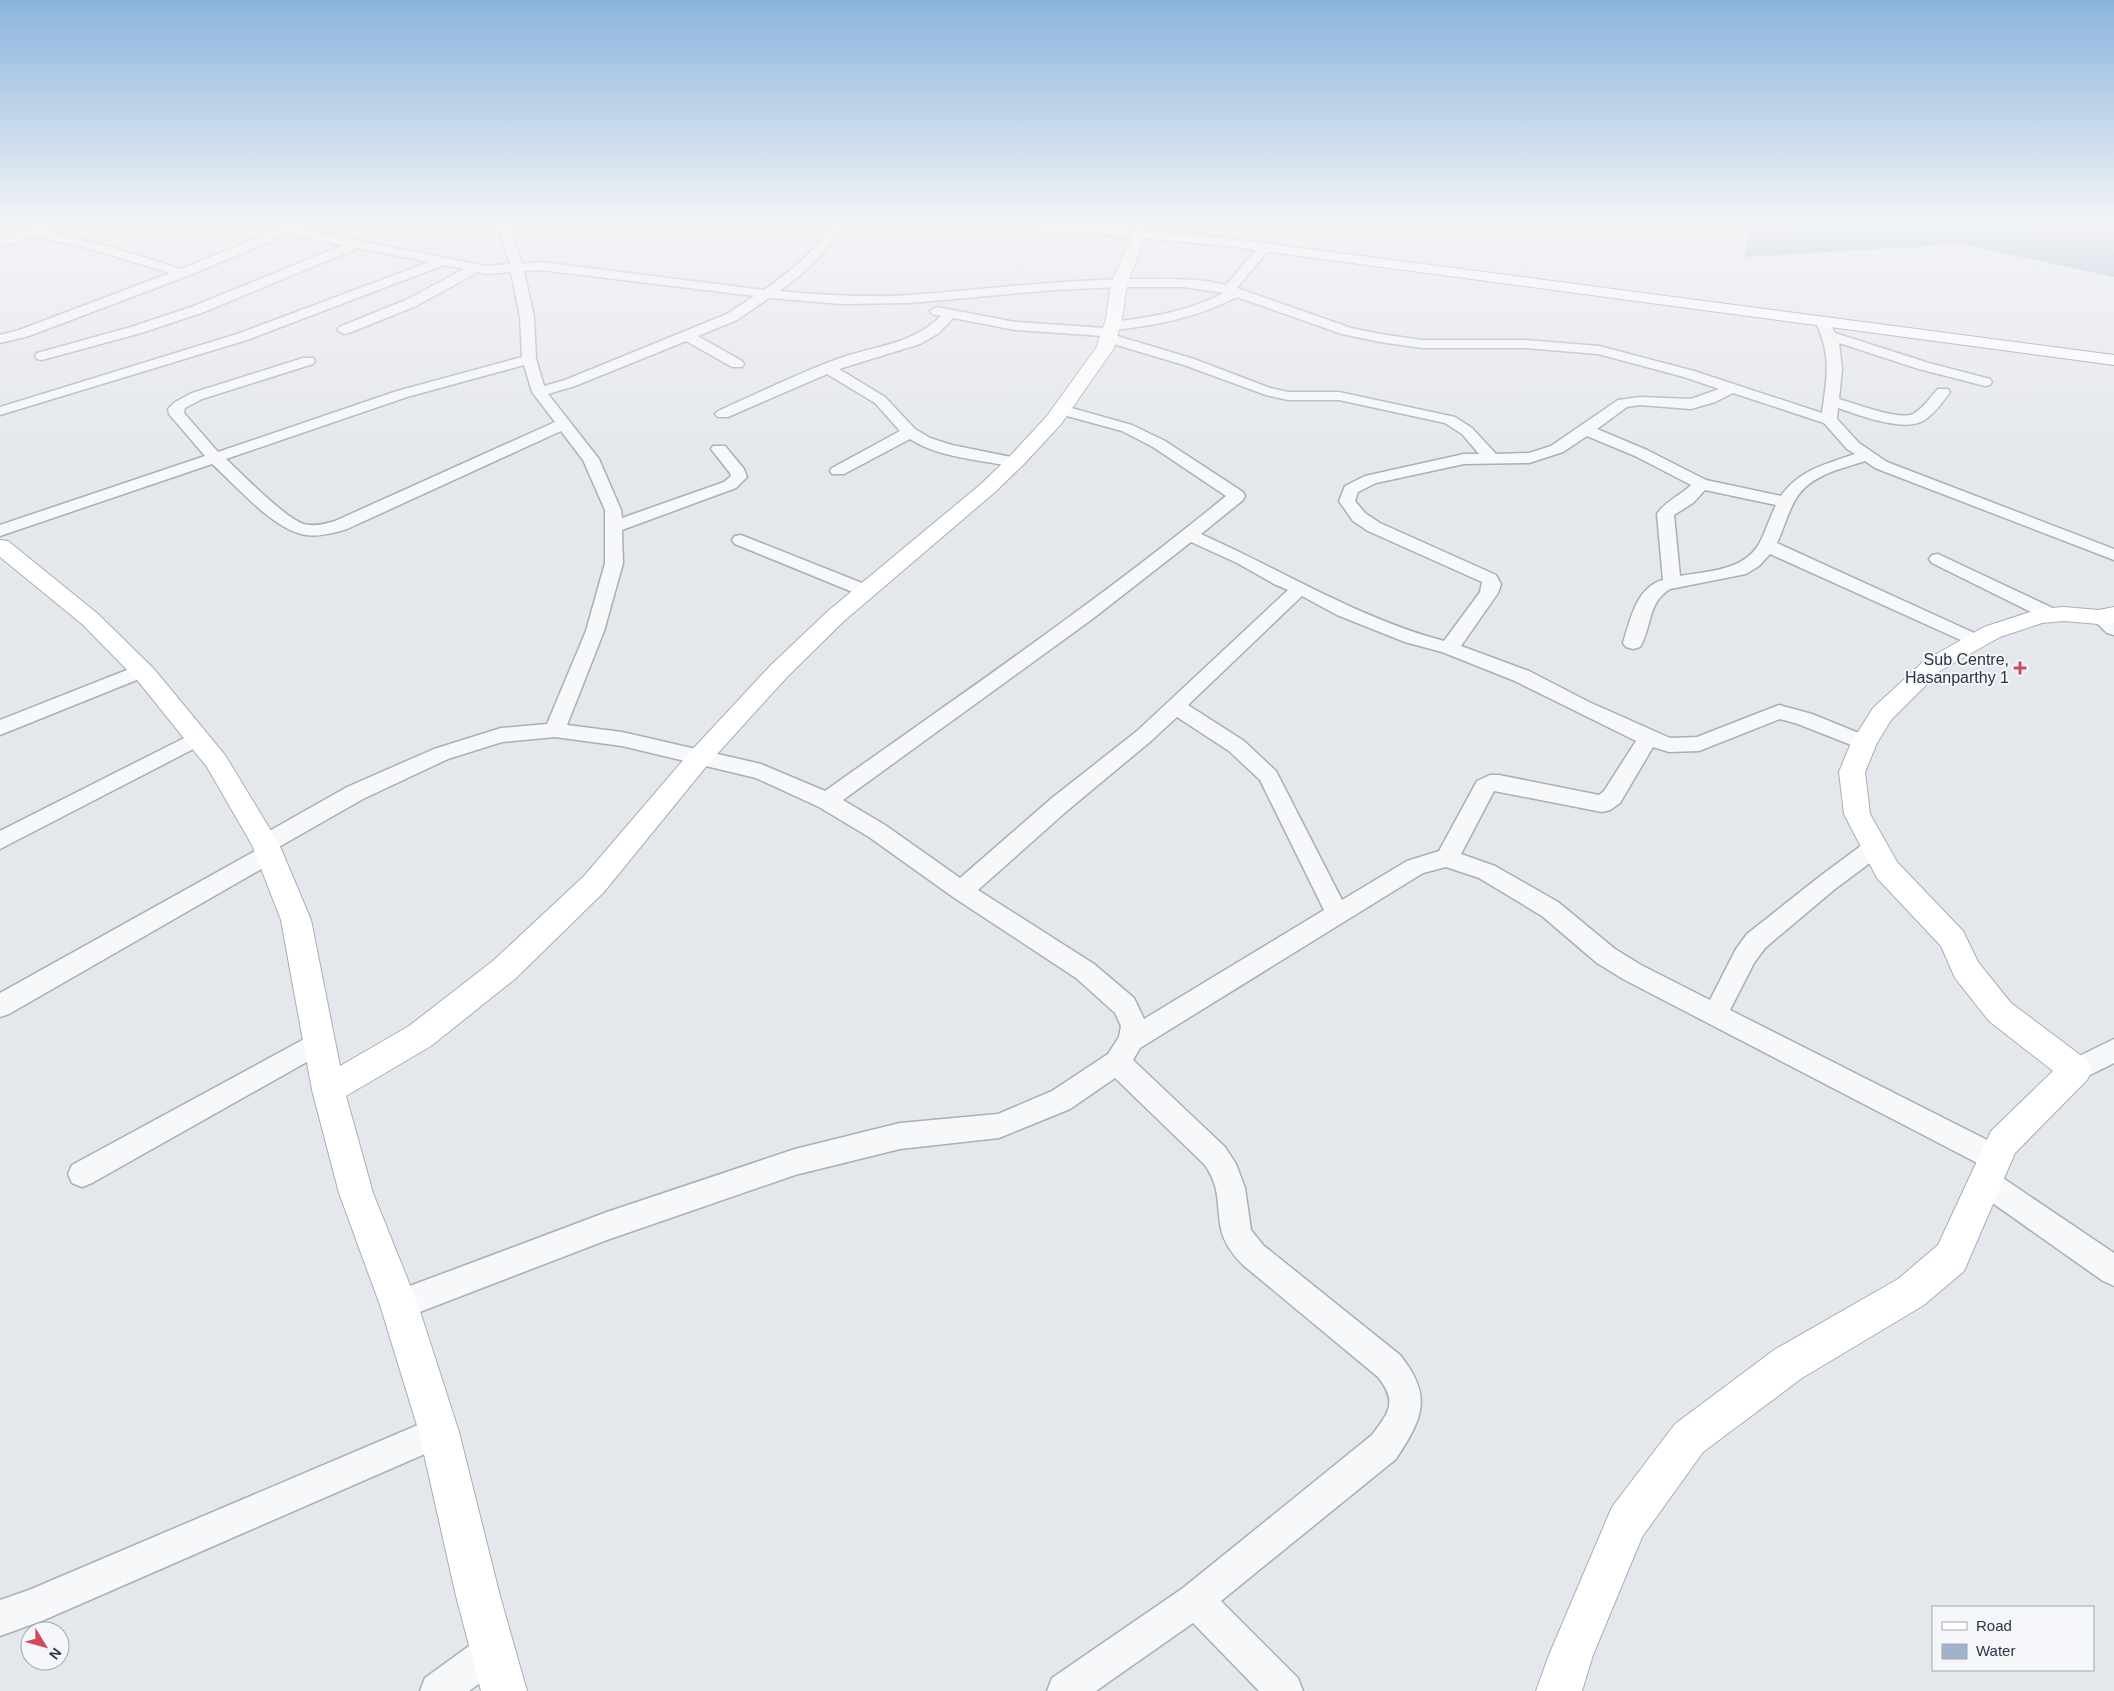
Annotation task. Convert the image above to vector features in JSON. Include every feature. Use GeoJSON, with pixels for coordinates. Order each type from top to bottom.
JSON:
{"type":"FeatureCollection","features":[{"type":"Feature","properties":{"kind":"main road"},"geometry":{"type":"LineString","coordinates":[[328,1090],[420,1036],[504,969],[594,884],[700,757],[779,672],[836,616],[988,488],[1015,462],[1061,410],[1105,348],[1116,302]]}},
{"type":"Feature","properties":{"kind":"main road"},"geometry":{"type":"LineString","coordinates":[[1676,302],[2114,360]]}},
{"type":"Feature","properties":{"kind":"main road"},"geometry":{"type":"LineString","coordinates":[[0,546],[90,619],[142,670],[216,761],[266,849],[296,920],[328,1090],[356,1193],[399,1305],[439,1432],[504,1691]]}},
{"type":"Feature","properties":{"kind":"main road"},"geometry":{"type":"LineString","coordinates":[[1559,1691],[1571,1655],[1627,1522],[1689,1438],[1788,1364],[1911,1292],[1951,1258],[1989,1169],[2003,1142],[2076,1070],[2000,1012],[1966,969],[1953,939],[1887,870],[1857,814],[1852,772],[1864,743],[1882,714],[1932,666],[1992,632],[2030,619],[2052,615],[2111,618]]}},
{"type":"Feature","properties":{"kind":"street"},"geometry":{"type":"LineString","coordinates":[[0,339],[24,333],[106,302]]}},
{"type":"Feature","properties":{"kind":"street"},"geometry":{"type":"LineString","coordinates":[[42,356],[136,330],[216,302]]}},
{"type":"Feature","properties":{"kind":"street"},"geometry":{"type":"LineString","coordinates":[[2,411],[242,337],[339,302]]}},
{"type":"Feature","properties":{"kind":"street"},"geometry":{"type":"LineString","coordinates":[[344,330],[413,302]]}},
{"type":"Feature","properties":{"kind":"street"},"geometry":{"type":"LineString","coordinates":[[524,302],[527,317],[529,359],[539,392],[592,459],[613,510],[614,563],[595,631],[554,730]]}},
{"type":"Feature","properties":{"kind":"street"},"geometry":{"type":"LineString","coordinates":[[539,392],[570,383],[688,336],[732,316],[754,302]]}},
{"type":"Feature","properties":{"kind":"street"},"geometry":{"type":"LineString","coordinates":[[918,302],[950,314],[1016,326],[1110,332],[1189,314],[1212,302]]}},
{"type":"Feature","properties":{"kind":"street"},"geometry":{"type":"LineString","coordinates":[[1263,302],[1347,331],[1380,338],[1422,344],[1525,344],[1599,350],[1635,358],[1829,420],[1865,456],[1881,465],[2114,555]]}},
{"type":"Feature","properties":{"kind":"street"},"geometry":{"type":"LineString","coordinates":[[723,414],[862,356],[915,341],[934,330],[950,314]]}},
{"type":"Feature","properties":{"kind":"street"},"geometry":{"type":"LineString","coordinates":[[1822,321],[1831,336],[1836,355],[1829,420]]}},
{"type":"Feature","properties":{"kind":"street"},"geometry":{"type":"LineString","coordinates":[[8,325],[24,333]]}},
{"type":"Feature","properties":{"kind":"street"},"geometry":{"type":"LineString","coordinates":[[1110,332],[1266,391],[1288,396],[1339,396],[1450,420],[1467,431],[1491,458]]}},
{"type":"Feature","properties":{"kind":"street"},"geometry":{"type":"LineString","coordinates":[[688,336],[738,364]]}},
{"type":"Feature","properties":{"kind":"street"},"geometry":{"type":"LineString","coordinates":[[1831,336],[1924,366],[1985,382]]}},
{"type":"Feature","properties":{"kind":"street"},"geometry":{"type":"LineString","coordinates":[[0,531],[402,394],[529,359]]}},
{"type":"Feature","properties":{"kind":"street"},"geometry":{"type":"LineString","coordinates":[[308,361],[197,396],[180,404],[176,410],[176,414],[214,458],[285,522],[297,529],[310,532],[323,531],[341,525],[564,424]]}},
{"type":"Feature","properties":{"kind":"street"},"geometry":{"type":"LineString","coordinates":[[828,369],[880,400],[910,432],[934,445],[1015,462]]}},
{"type":"Feature","properties":{"kind":"street"},"geometry":{"type":"LineString","coordinates":[[1449,648],[1489,593],[1492,584],[1490,579],[1374,527],[1358,517],[1347,501],[1348,495],[1359,484],[1371,479],[1464,459],[1530,458],[1557,449],[1623,403],[1640,401],[1691,404],[1710,399],[1733,388]]}},
{"type":"Feature","properties":{"kind":"street"},"geometry":{"type":"LineString","coordinates":[[1832,402],[1898,419],[1910,420],[1920,416],[1943,392]]}},
{"type":"Feature","properties":{"kind":"street"},"geometry":{"type":"LineString","coordinates":[[827,801],[1084,616],[1236,496],[1159,444],[1126,428],[1061,410]]}},
{"type":"Feature","properties":{"kind":"street"},"geometry":{"type":"LineString","coordinates":[[1585,430],[1642,453],[1701,484],[1787,502]]}},
{"type":"Feature","properties":{"kind":"street"},"geometry":{"type":"LineString","coordinates":[[838,471],[910,432]]}},
{"type":"Feature","properties":{"kind":"street"},"geometry":{"type":"LineString","coordinates":[[614,527],[730,485],[736,481],[739,477],[738,472],[719,449]]}},
{"type":"Feature","properties":{"kind":"street"},"geometry":{"type":"LineString","coordinates":[[1633,643],[1650,594],[1654,589],[1740,570],[1752,565],[1760,558],[1768,546],[1787,502],[1798,485],[1811,476],[1865,456]]}},
{"type":"Feature","properties":{"kind":"street"},"geometry":{"type":"LineString","coordinates":[[1672,584],[1665,514],[1672,507],[1687,500],[1701,484]]}},
{"type":"Feature","properties":{"kind":"street"},"geometry":{"type":"LineString","coordinates":[[1189,535],[1243,559],[1280,580],[1300,588],[1344,611],[1412,638],[1449,648],[1522,676],[1648,738],[1669,745],[1699,744],[1779,712],[1805,719],[1864,743]]}},
{"type":"Feature","properties":{"kind":"street"},"geometry":{"type":"LineString","coordinates":[[741,540],[866,591]]}},
{"type":"Feature","properties":{"kind":"street"},"geometry":{"type":"LineString","coordinates":[[1768,546],[1976,641]]}},
{"type":"Feature","properties":{"kind":"street"},"geometry":{"type":"LineString","coordinates":[[1938,559],[2052,615]]}},
{"type":"Feature","properties":{"kind":"street"},"geometry":{"type":"LineString","coordinates":[[961,891],[1060,804],[1144,736],[1300,588]]}},
{"type":"Feature","properties":{"kind":"street"},"geometry":{"type":"LineString","coordinates":[[0,728],[142,670]]}},
{"type":"Feature","properties":{"kind":"street"},"geometry":{"type":"LineString","coordinates":[[1176,707],[1230,740],[1253,758],[1268,776],[1338,914]]}},
{"type":"Feature","properties":{"kind":"street"},"geometry":{"type":"LineString","coordinates":[[0,1006],[266,849],[355,793],[441,754],[501,735],[554,730],[622,739],[761,772],[827,801],[877,831],[961,891],[1085,971],[1125,1006],[1134,1026],[1124,1051]]}},
{"type":"Feature","properties":{"kind":"street"},"geometry":{"type":"LineString","coordinates":[[0,841],[198,738]]}},
{"type":"Feature","properties":{"kind":"street"},"geometry":{"type":"LineString","coordinates":[[1447,858],[1485,786],[1490,783],[1500,783],[1602,804],[1612,797],[1648,738]]}},
{"type":"Feature","properties":{"kind":"street"},"geometry":{"type":"LineString","coordinates":[[1715,1015],[1745,956],[1756,941],[1827,883],[1874,848]]}},
{"type":"Feature","properties":{"kind":"street"},"geometry":{"type":"LineString","coordinates":[[399,1305],[607,1226],[795,1162],[900,1136],[999,1126],[1060,1100],[1124,1051],[1338,914],[1415,867],[1432,860],[1447,858],[1487,872],[1522,891],[1550,909],[1606,956],[1632,972],[1715,1015],[1989,1169],[2114,1271]]}},
{"type":"Feature","properties":{"kind":"street"},"geometry":{"type":"LineString","coordinates":[[82,1174],[319,1042]]}},
{"type":"Feature","properties":{"kind":"street"},"geometry":{"type":"LineString","coordinates":[[2076,1070],[2114,1050]]}},
{"type":"Feature","properties":{"kind":"street"},"geometry":{"type":"LineString","coordinates":[[1065,1691],[1195,1600],[1384,1446],[1405,1413],[1406,1396],[1402,1380],[1389,1366],[1253,1255],[1240,1242],[1236,1230],[1231,1188],[1226,1173],[1215,1156],[1124,1051]]}},
{"type":"Feature","properties":{"kind":"street"},"geometry":{"type":"LineString","coordinates":[[0,1618],[31,1607],[439,1432]]}},
{"type":"Feature","properties":{"kind":"street"},"geometry":{"type":"LineString","coordinates":[[1195,1600],[1285,1691]]}},
{"type":"Feature","properties":{"kind":"street"},"geometry":{"type":"LineString","coordinates":[[438,1691],[493,1651]]}},
{"type":"Feature","properties":{"kind":"place","name":"Sub Centre, Hasanparthy 1"},"geometry":{"type":"Point","coordinates":[2020,668]}}]}
